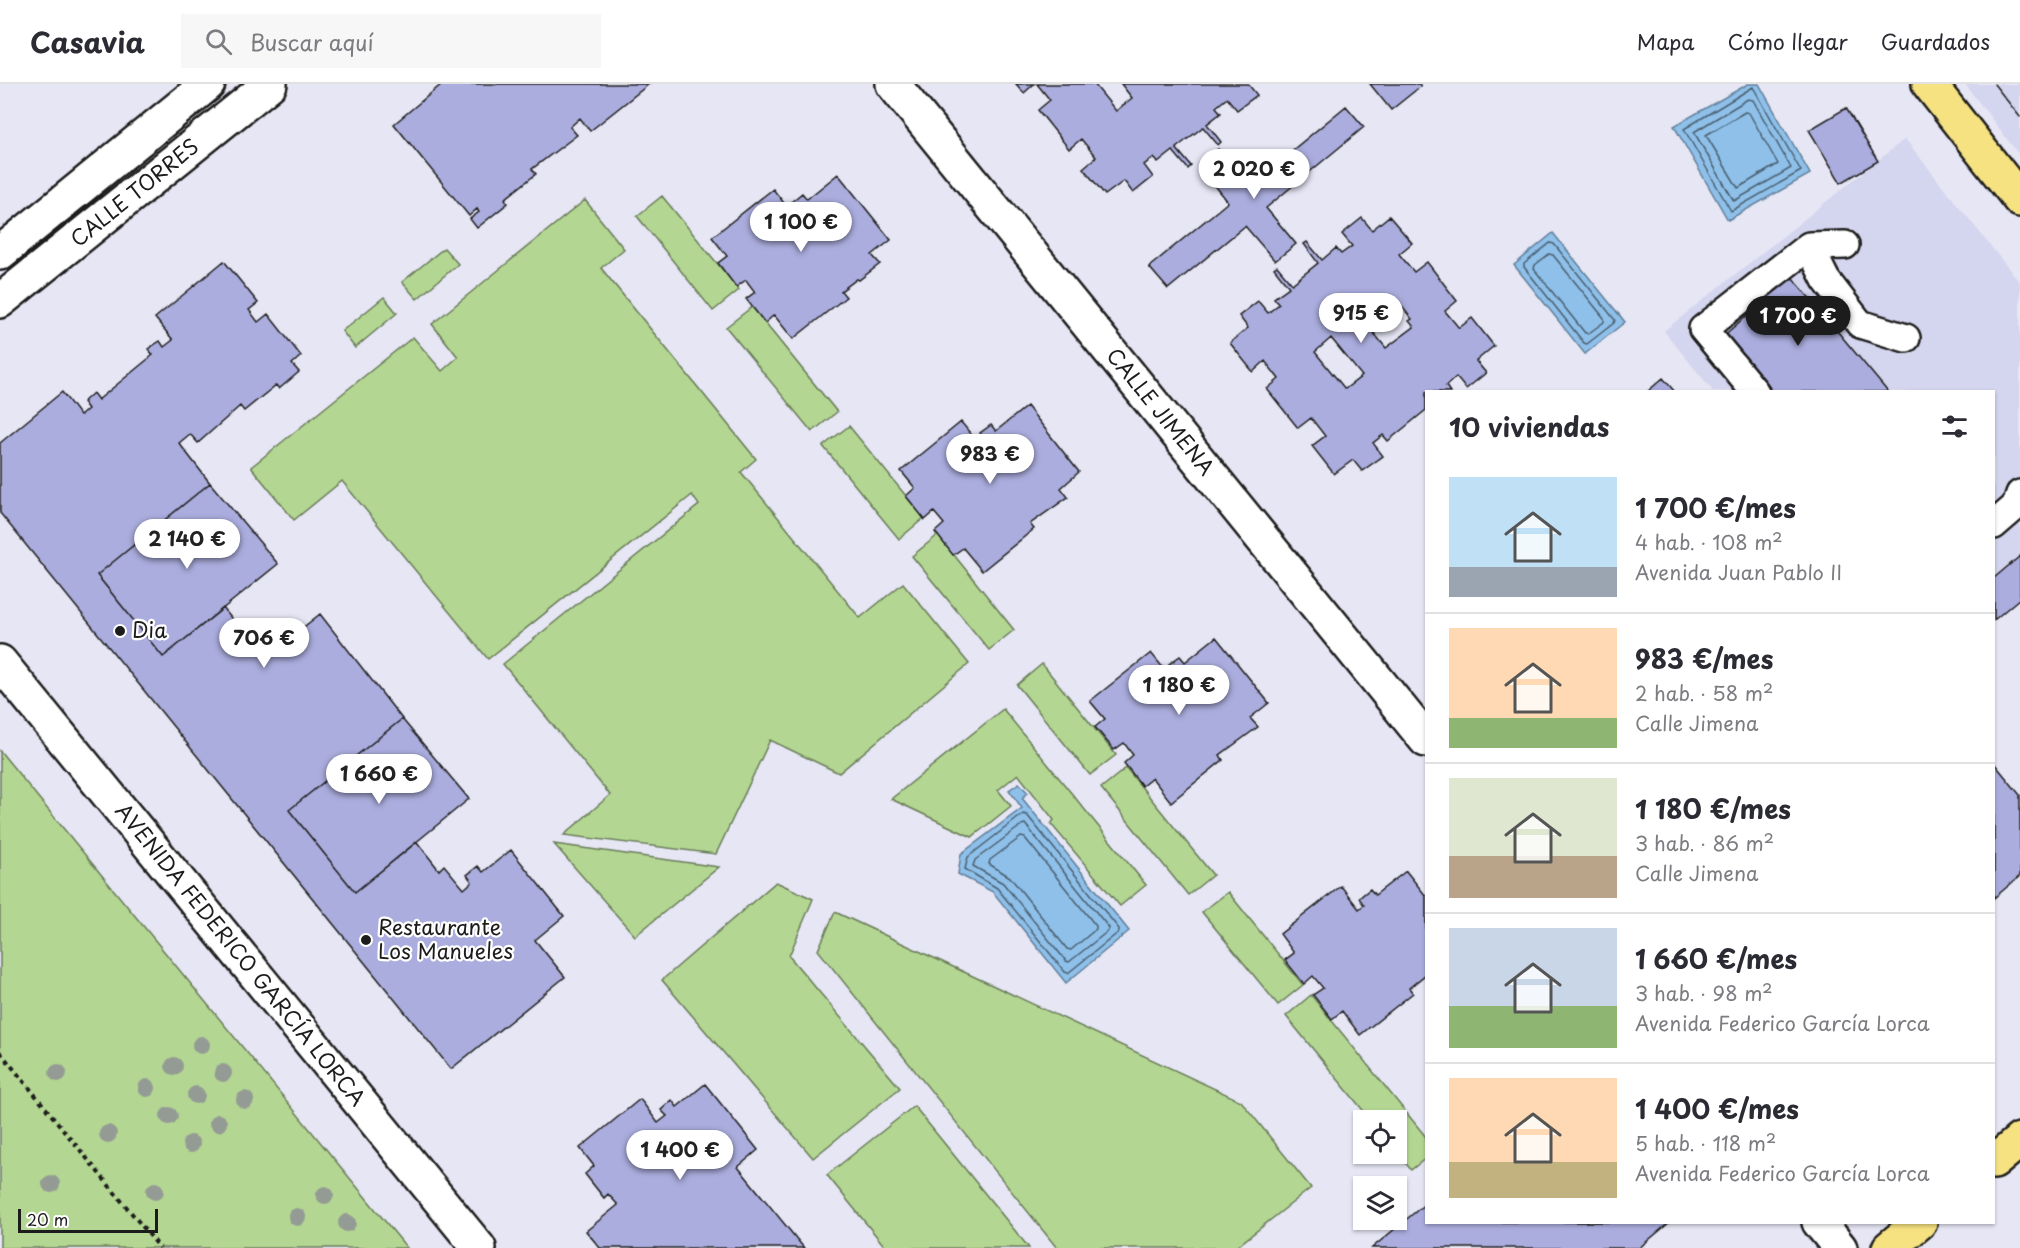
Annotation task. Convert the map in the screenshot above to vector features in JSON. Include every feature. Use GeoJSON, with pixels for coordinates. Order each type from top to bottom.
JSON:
{"type":"FeatureCollection","features":[{"type":"Feature","properties":{"kind":"main road"},"geometry":{"type":"LineString","coordinates":[[1929,84],[2020,200]]}},
{"type":"Feature","properties":{"kind":"main road"},"geometry":{"type":"LineString","coordinates":[[1995,1161],[2020,1140]]}},
{"type":"Feature","properties":{"kind":"main road"},"geometry":{"type":"LineString","coordinates":[[1889,1248],[1918,1224]]}},
{"type":"Feature","properties":{"kind":"street","name":"CALLE TORRES"},"geometry":{"type":"LineString","coordinates":[[0,253],[208,84]]}},
{"type":"Feature","properties":{"kind":"street","name":"CALLE TORRES"},"geometry":{"type":"LineString","coordinates":[[0,301],[270,84]]}},
{"type":"Feature","properties":{"kind":"street","name":"CALLE JIMENA"},"geometry":{"type":"LineString","coordinates":[[893,84],[1425,739]]}},
{"type":"Feature","properties":{"kind":"street","name":"AVENIDA FEDERICO GARCÍA LORCA"},"geometry":{"type":"LineString","coordinates":[[0,662],[479,1248]]}},
{"type":"Feature","properties":{"kind":"street"},"geometry":{"type":"LineString","coordinates":[[1821,1224],[1840,1248]]}},
{"type":"Feature","properties":{"kind":"lane"},"geometry":{"type":"LineString","coordinates":[[1753,390],[1704,329],[1809,246],[1845,245]]}},
{"type":"Feature","properties":{"kind":"lane"},"geometry":{"type":"LineString","coordinates":[[1809,246],[1826,280],[1860,324],[1906,338]]}},
{"type":"Feature","properties":{"kind":"lane"},"geometry":{"type":"LineString","coordinates":[[1995,524],[2016,506],[2020,494]]}},
{"type":"Feature","properties":{"kind":"path"},"geometry":{"type":"LineString","coordinates":[[0,1052],[160,1248]]}},
{"type":"Feature","properties":{"kind":"shaded area"},"geometry":{"type":"Polygon","coordinates":[[[1965,84],[2020,84],[2020,156],[1965,84]]]}},
{"type":"Feature","properties":{"kind":"shaded area"},"geometry":{"type":"Polygon","coordinates":[[[1905,139],[2020,283],[2020,556],[1995,577],[1995,390],[1712,390],[1664,331],[1905,139]]]}},
{"type":"Feature","properties":{"kind":"green space"},"geometry":{"type":"Polygon","coordinates":[[[662,196],[739,290],[713,311],[637,216],[662,196]]]}},
{"type":"Feature","properties":{"kind":"green space"},"geometry":{"type":"Polygon","coordinates":[[[585,200],[624,249],[601,268],[756,459],[741,472],[860,618],[903,583],[969,664],[839,773],[770,740],[716,854],[564,835],[610,795],[503,664],[699,505],[692,495],[488,659],[342,481],[294,520],[251,467],[413,337],[442,371],[458,357],[432,324],[585,200]]]}},
{"type":"Feature","properties":{"kind":"green space"},"geometry":{"type":"Polygon","coordinates":[[[444,248],[458,264],[417,299],[402,282],[444,248]]]}},
{"type":"Feature","properties":{"kind":"green space"},"geometry":{"type":"Polygon","coordinates":[[[384,297],[397,313],[355,348],[342,331],[384,297]]]}},
{"type":"Feature","properties":{"kind":"green space"},"geometry":{"type":"Polygon","coordinates":[[[752,307],[837,412],[812,432],[726,327],[752,307]]]}},
{"type":"Feature","properties":{"kind":"green space"},"geometry":{"type":"Polygon","coordinates":[[[849,426],[924,518],[899,539],[823,446],[849,426]]]}},
{"type":"Feature","properties":{"kind":"green space"},"geometry":{"type":"Polygon","coordinates":[[[938,535],[1014,630],[989,650],[912,556],[938,535]]]}},
{"type":"Feature","properties":{"kind":"green space"},"geometry":{"type":"Polygon","coordinates":[[[1042,664],[1116,755],[1090,775],[1017,685],[1042,664]]]}},
{"type":"Feature","properties":{"kind":"green space"},"geometry":{"type":"Polygon","coordinates":[[[1003,709],[1146,885],[1120,906],[1051,824],[1054,820],[1018,774],[998,790],[1011,806],[972,837],[891,799],[1003,709]]]}},
{"type":"Feature","properties":{"kind":"green space"},"geometry":{"type":"Polygon","coordinates":[[[0,751],[407,1248],[0,1248],[0,751]]]}},
{"type":"Feature","properties":{"kind":"green space"},"geometry":{"type":"Polygon","coordinates":[[[1126,768],[1213,875],[1188,895],[1101,788],[1126,768]]]}},
{"type":"Feature","properties":{"kind":"green space"},"geometry":{"type":"Polygon","coordinates":[[[554,844],[719,867],[635,936],[554,844]]]}},
{"type":"Feature","properties":{"kind":"green space"},"geometry":{"type":"Polygon","coordinates":[[[776,882],[813,899],[789,956],[900,1088],[813,1158],[662,980],[776,882]]]}},
{"type":"Feature","properties":{"kind":"green space"},"geometry":{"type":"Polygon","coordinates":[[[1228,892],[1303,985],[1278,1005],[1202,912],[1228,892]]]}},
{"type":"Feature","properties":{"kind":"green space"},"geometry":{"type":"Polygon","coordinates":[[[835,912],[1241,1101],[1311,1188],[1235,1248],[1057,1248],[818,950],[835,912]]]}},
{"type":"Feature","properties":{"kind":"green space"},"geometry":{"type":"Polygon","coordinates":[[[1311,995],[1404,1110],[1363,1110],[1286,1016],[1311,995]]]}},
{"type":"Feature","properties":{"kind":"green space"},"geometry":{"type":"Polygon","coordinates":[[[914,1106],[1029,1248],[886,1248],[827,1175],[914,1106]]]}},
{"type":"Feature","properties":{"kind":"green space"},"geometry":{"type":"Polygon","coordinates":[[[1407,1114],[1425,1136],[1425,1159],[1411,1170],[1406,1164],[1407,1114]]]}},
{"type":"Feature","properties":{"kind":"water"},"geometry":{"type":"Polygon","coordinates":[[[1748,84],[1759,84],[1810,174],[1728,220],[1674,126],[1748,84]]]}},
{"type":"Feature","properties":{"kind":"water"},"geometry":{"type":"Polygon","coordinates":[[[1553,233],[1625,322],[1585,354],[1514,265],[1553,233]]]}},
{"type":"Feature","properties":{"kind":"water"},"geometry":{"type":"Polygon","coordinates":[[[1019,783],[1028,793],[1022,798],[1129,931],[1066,983],[993,892],[958,874],[961,854],[1022,808],[1009,790],[1019,783]]]}},
{"type":"Feature","properties":{"kind":"building"},"geometry":{"type":"Polygon","coordinates":[[[442,84],[649,84],[590,131],[580,118],[570,127],[577,135],[532,169],[536,174],[505,199],[508,203],[477,228],[470,219],[479,212],[477,209],[469,216],[394,124],[442,84]]]}},
{"type":"Feature","properties":{"kind":"building"},"geometry":{"type":"Polygon","coordinates":[[[1016,84],[1034,84],[1024,93],[1016,84]]]}},
{"type":"Feature","properties":{"kind":"building"},"geometry":{"type":"Polygon","coordinates":[[[1037,84],[1094,84],[1116,111],[1132,98],[1121,84],[1248,84],[1257,95],[1237,110],[1227,98],[1216,107],[1221,113],[1207,124],[1221,142],[1218,145],[1203,127],[1176,148],[1191,166],[1188,169],[1173,151],[1158,163],[1154,157],[1144,165],[1153,177],[1133,193],[1124,181],[1105,195],[1083,168],[1096,157],[1081,139],[1069,149],[1038,110],[1050,100],[1037,84]]]}},
{"type":"Feature","properties":{"kind":"building"},"geometry":{"type":"Polygon","coordinates":[[[1370,84],[1419,84],[1421,86],[1391,110],[1370,84]]]}},
{"type":"Feature","properties":{"kind":"building"},"geometry":{"type":"Polygon","coordinates":[[[1346,106],[1364,127],[1266,208],[1296,244],[1275,261],[1245,226],[1168,289],[1149,267],[1228,202],[1199,165],[1218,149],[1249,186],[1346,106]]]}},
{"type":"Feature","properties":{"kind":"building"},"geometry":{"type":"Polygon","coordinates":[[[1846,108],[1878,161],[1841,183],[1809,130],[1846,108]]]}},
{"type":"Feature","properties":{"kind":"building"},"geometry":{"type":"Polygon","coordinates":[[[838,174],[891,240],[872,255],[880,264],[841,291],[846,297],[793,339],[774,315],[765,323],[746,299],[755,292],[746,280],[736,287],[718,263],[727,256],[712,237],[773,189],[791,212],[797,209],[791,202],[802,193],[807,199],[838,174]]]}},
{"type":"Feature","properties":{"kind":"building"},"geometry":{"type":"Polygon","coordinates":[[[1389,216],[1412,243],[1399,254],[1414,272],[1427,262],[1457,301],[1445,311],[1459,328],[1472,318],[1494,346],[1476,361],[1486,373],[1466,389],[1456,377],[1446,386],[1449,390],[1425,390],[1425,411],[1388,441],[1383,435],[1373,443],[1383,456],[1362,471],[1353,460],[1334,474],[1312,446],[1325,436],[1311,418],[1298,428],[1267,389],[1279,379],[1265,361],[1253,372],[1230,343],[1248,328],[1239,316],[1258,301],[1268,313],[1279,304],[1274,298],[1289,287],[1274,268],[1277,266],[1292,284],[1318,263],[1304,244],[1307,242],[1322,260],[1336,248],[1341,254],[1352,246],[1342,234],[1362,218],[1372,230],[1389,216]],[[1391,299],[1364,321],[1386,348],[1414,327],[1409,321],[1412,319],[1398,302],[1396,304],[1391,299]],[[1331,338],[1315,352],[1345,389],[1362,376],[1331,338]]]}},
{"type":"Feature","properties":{"kind":"building"},"geometry":{"type":"Polygon","coordinates":[[[224,261],[258,303],[249,310],[258,322],[268,314],[301,356],[292,364],[299,372],[279,389],[276,385],[244,411],[240,406],[198,443],[190,434],[179,443],[210,483],[97,575],[163,657],[223,608],[245,635],[253,629],[272,652],[281,646],[275,639],[286,630],[291,637],[320,614],[402,719],[289,810],[355,892],[417,842],[439,870],[444,865],[464,889],[472,882],[467,875],[478,866],[483,872],[511,850],[564,916],[535,940],[565,977],[451,1069],[0,513],[0,443],[62,392],[80,416],[88,409],[83,402],[93,393],[98,400],[153,355],[148,349],[160,341],[164,347],[173,340],[155,318],[224,261]]]}},
{"type":"Feature","properties":{"kind":"building"},"geometry":{"type":"Polygon","coordinates":[[[1792,277],[1886,390],[1767,390],[1723,336],[1749,314],[1742,307],[1769,291],[1771,294],[1792,277]]]}},
{"type":"Feature","properties":{"kind":"building"},"geometry":{"type":"Polygon","coordinates":[[[1663,378],[1673,390],[1649,390],[1663,378]]]}},
{"type":"Feature","properties":{"kind":"building"},"geometry":{"type":"Polygon","coordinates":[[[1027,406],[1079,472],[1061,488],[1068,497],[1030,524],[1034,529],[982,571],[963,548],[953,555],[935,532],[944,524],[934,512],[925,520],[906,496],[915,488],[901,471],[961,422],[980,445],[985,440],[980,433],[991,425],[996,431],[1027,406]]]}},
{"type":"Feature","properties":{"kind":"building"},"geometry":{"type":"Polygon","coordinates":[[[210,483],[278,564],[163,657],[97,575],[210,483]]]}},
{"type":"Feature","properties":{"kind":"building"},"geometry":{"type":"Polygon","coordinates":[[[2020,556],[2020,598],[1995,619],[1995,577],[2020,556]]]}},
{"type":"Feature","properties":{"kind":"building"},"geometry":{"type":"Polygon","coordinates":[[[1216,637],[1269,703],[1250,718],[1258,727],[1220,755],[1223,760],[1171,802],[1152,778],[1142,786],[1124,763],[1133,755],[1124,743],[1114,750],[1095,727],[1105,719],[1090,701],[1151,653],[1169,675],[1174,671],[1169,664],[1180,656],[1185,662],[1216,637]]]}},
{"type":"Feature","properties":{"kind":"building"},"geometry":{"type":"Polygon","coordinates":[[[402,719],[469,799],[355,892],[289,810],[402,719]]]}},
{"type":"Feature","properties":{"kind":"building"},"geometry":{"type":"Polygon","coordinates":[[[1995,764],[2020,795],[2020,876],[1995,897],[1995,764]]]}},
{"type":"Feature","properties":{"kind":"building"},"geometry":{"type":"Polygon","coordinates":[[[1406,871],[1425,895],[1425,975],[1409,988],[1413,993],[1360,1035],[1342,1011],[1332,1019],[1313,995],[1323,988],[1313,976],[1304,984],[1285,960],[1294,953],[1280,934],[1341,886],[1359,909],[1364,905],[1359,898],[1370,889],[1375,895],[1406,871]]]}},
{"type":"Feature","properties":{"kind":"building"},"geometry":{"type":"Polygon","coordinates":[[[705,1084],[758,1150],[738,1167],[804,1248],[600,1248],[586,1231],[618,1205],[608,1194],[604,1198],[585,1174],[594,1166],[580,1148],[640,1099],[658,1123],[667,1116],[661,1110],[672,1100],[677,1107],[705,1084]]]}},
{"type":"Feature","properties":{"kind":"building"},"geometry":{"type":"Polygon","coordinates":[[[1425,1204],[1425,1224],[1668,1224],[1639,1248],[1372,1248],[1394,1230],[1407,1230],[1407,1219],[1425,1204]]]}},
{"type":"Feature","properties":{"kind":"tram line"},"geometry":{"type":"LineString","coordinates":[[1994,84],[2020,117]]}},
{"type":"Feature","properties":{"kind":"place","name":"Dia"},"geometry":{"type":"Point","coordinates":[120,631]}},
{"type":"Feature","properties":{"kind":"place","name":"Restaurante Los Manueles"},"geometry":{"type":"Point","coordinates":[366,940]}}]}
